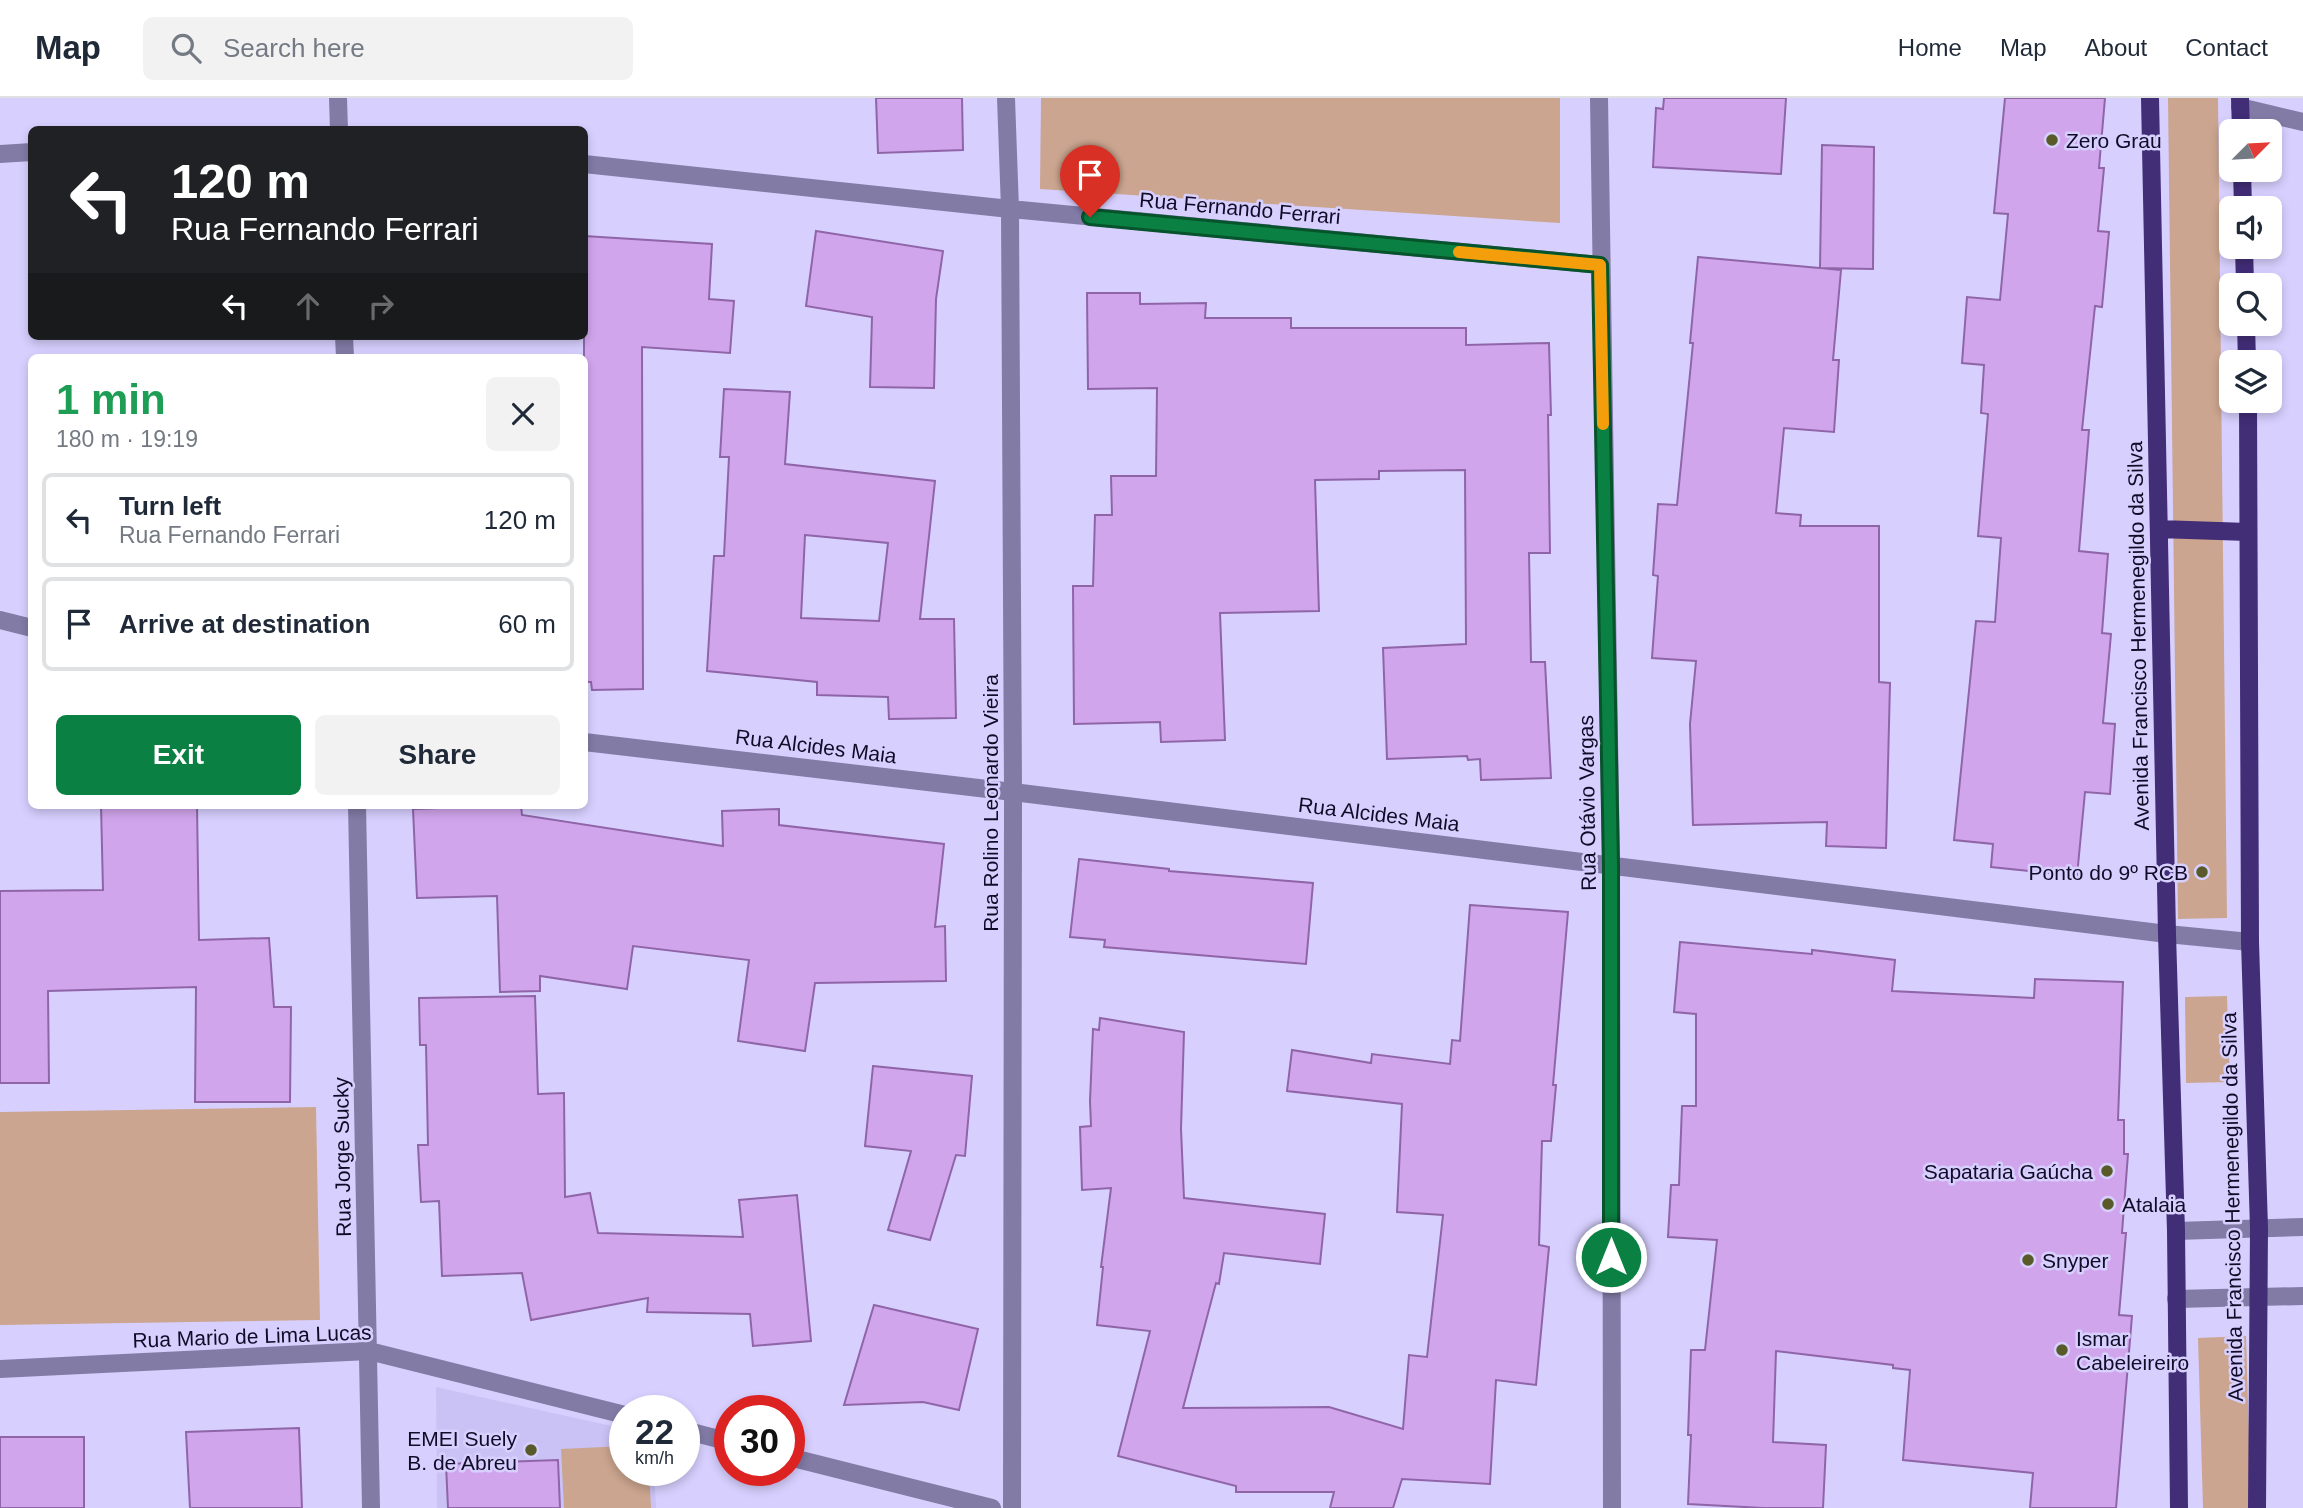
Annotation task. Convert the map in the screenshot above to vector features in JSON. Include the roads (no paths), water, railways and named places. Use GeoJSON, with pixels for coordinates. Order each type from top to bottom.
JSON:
{"type":"FeatureCollection","features":[{"type":"Feature","properties":{"kind":"main road","name":"Avenida Francisco Hermenegildo da Silva"},"geometry":{"type":"LineString","coordinates":[[2150,98],[2167,934],[2176,1231],[2179,1508]]}},
{"type":"Feature","properties":{"kind":"main road","name":"Avenida Francisco Hermenegildo da Silva"},"geometry":{"type":"LineString","coordinates":[[2248,413],[2250,942],[2259,1228],[2257,1508]]}},
{"type":"Feature","properties":{"kind":"main road"},"geometry":{"type":"LineString","coordinates":[[2159,529],[2248,532]]}},
{"type":"Feature","properties":{"kind":"street"},"geometry":{"type":"LineString","coordinates":[[338,98],[339,126]]}},
{"type":"Feature","properties":{"kind":"street","name":"Rua Rolino Leonardo Vieira"},"geometry":{"type":"LineString","coordinates":[[1006,98],[1010,209],[1013,792],[1012,1508]]}},
{"type":"Feature","properties":{"kind":"street","name":"Rua Otávio Vargas"},"geometry":{"type":"LineString","coordinates":[[1599,98],[1611,866],[1612,1508]]}},
{"type":"Feature","properties":{"kind":"street"},"geometry":{"type":"LineString","coordinates":[[2240,103],[2303,122]]}},
{"type":"Feature","properties":{"kind":"street"},"geometry":{"type":"LineString","coordinates":[[0,153],[28,152]]}},
{"type":"Feature","properties":{"kind":"street","name":"Rua Fernando Ferrari"},"geometry":{"type":"LineString","coordinates":[[588,164],[1010,209],[1600,265]]}},
{"type":"Feature","properties":{"kind":"street"},"geometry":{"type":"LineString","coordinates":[[0,620],[28,627]]}},
{"type":"Feature","properties":{"kind":"street","name":"Rua Alcides Maia"},"geometry":{"type":"LineString","coordinates":[[588,742],[2250,942]]}},
{"type":"Feature","properties":{"kind":"street","name":"Rua Jorge Sucky"},"geometry":{"type":"LineString","coordinates":[[357,809],[371,1508]]}},
{"type":"Feature","properties":{"kind":"street"},"geometry":{"type":"LineString","coordinates":[[2176,1231],[2303,1227]]}},
{"type":"Feature","properties":{"kind":"street"},"geometry":{"type":"LineString","coordinates":[[2176,1298],[2303,1296]]}},
{"type":"Feature","properties":{"kind":"street","name":"Rua Mario de Lima Lucas"},"geometry":{"type":"LineString","coordinates":[[0,1369],[369,1351],[609,1411]]}},
{"type":"Feature","properties":{"kind":"street"},"geometry":{"type":"LineString","coordinates":[[805,1461],[992,1508]]}},
{"type":"Feature","properties":{"kind":"place","name":"Zero Grau"},"geometry":{"type":"Point","coordinates":[2052,140]}},
{"type":"Feature","properties":{"kind":"place","name":"Ponto do 9º RCB"},"geometry":{"type":"Point","coordinates":[2202,872]}},
{"type":"Feature","properties":{"kind":"place","name":"Sapataria Gaúcha"},"geometry":{"type":"Point","coordinates":[2107,1171]}},
{"type":"Feature","properties":{"kind":"place","name":"Atalaia"},"geometry":{"type":"Point","coordinates":[2108,1204]}},
{"type":"Feature","properties":{"kind":"place","name":"Snyper"},"geometry":{"type":"Point","coordinates":[2028,1260]}},
{"type":"Feature","properties":{"kind":"place","name":"Ismar Cabeleireiro"},"geometry":{"type":"Point","coordinates":[2062,1350]}},
{"type":"Feature","properties":{"kind":"place","name":"EMEI Suely B. de Abreu"},"geometry":{"type":"Point","coordinates":[531,1450]}}]}
